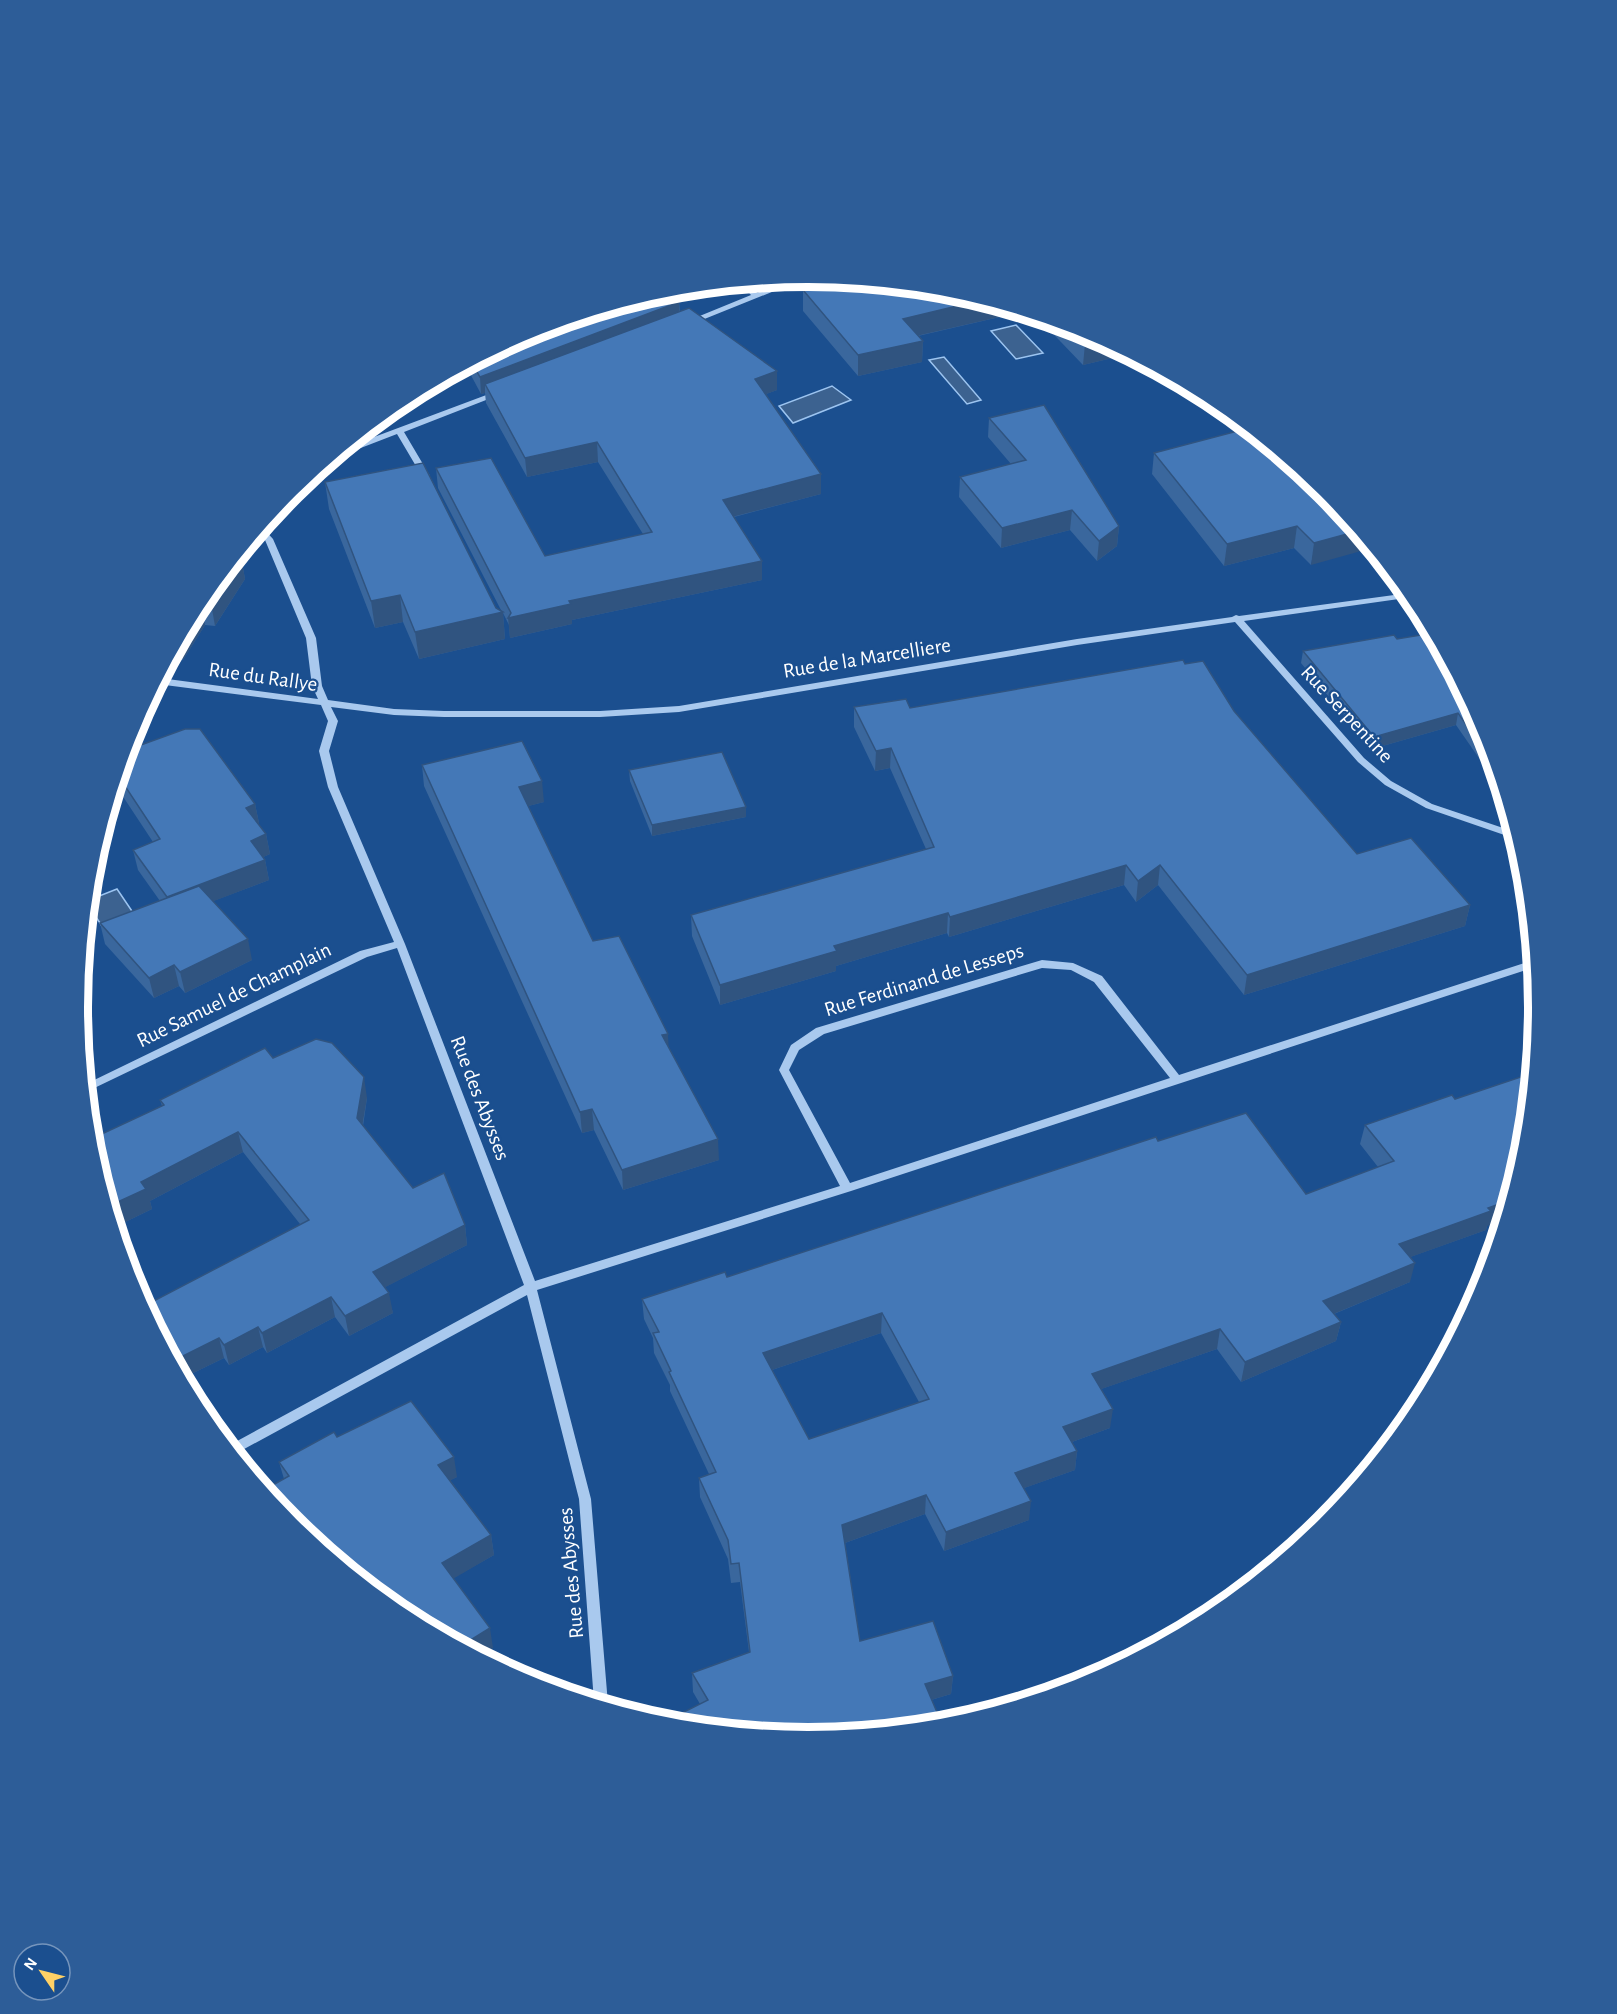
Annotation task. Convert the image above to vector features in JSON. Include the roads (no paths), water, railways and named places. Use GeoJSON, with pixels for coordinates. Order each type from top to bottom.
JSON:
{"type":"FeatureCollection","features":[{"type":"Feature","properties":{"kind":"street"},"geometry":{"type":"LineString","coordinates":[[685,324],[776,288]]}},
{"type":"Feature","properties":{"kind":"street"},"geometry":{"type":"LineString","coordinates":[[750,290],[756,296]]}},
{"type":"Feature","properties":{"kind":"street"},"geometry":{"type":"LineString","coordinates":[[358,446],[509,390]]}},
{"type":"Feature","properties":{"kind":"street"},"geometry":{"type":"LineString","coordinates":[[399,430],[432,489]]}},
{"type":"Feature","properties":{"kind":"street","name":"Rue des Abysses"},"geometry":{"type":"LineString","coordinates":[[265,535],[269,539],[311,638],[317,686],[333,721],[324,751],[333,787],[400,944],[531,1287],[585,1499],[600,1696]]}},
{"type":"Feature","properties":{"kind":"street","name":"Rue de la Marcelliere"},"geometry":{"type":"LineString","coordinates":[[326,704],[444,714],[600,714],[679,709],[1077,642],[1400,597]]}},
{"type":"Feature","properties":{"kind":"street","name":"Rue Serpentine"},"geometry":{"type":"LineString","coordinates":[[1236,618],[1361,760],[1388,783],[1429,806],[1507,833]]}},
{"type":"Feature","properties":{"kind":"street","name":"Rue du Rallye"},"geometry":{"type":"LineString","coordinates":[[167,682],[326,704]]}},
{"type":"Feature","properties":{"kind":"street","name":"Rue Samuel de Champlain"},"geometry":{"type":"LineString","coordinates":[[93,1085],[364,954],[400,944]]}},
{"type":"Feature","properties":{"kind":"street","name":"Rue Ferdinand de Lesseps"},"geometry":{"type":"LineString","coordinates":[[847,1188],[784,1070],[795,1048],[820,1031],[1042,964],[1072,967],[1098,979],[1176,1079]]}},
{"type":"Feature","properties":{"kind":"street"},"geometry":{"type":"LineString","coordinates":[[238,1446],[531,1287],[847,1188],[1527,966]]}},
{"type":"Feature","properties":{"kind":"water"},"geometry":{"type":"Polygon","coordinates":[[[1016,325],[1043,353],[1016,359],[991,331],[1016,325]]]}},
{"type":"Feature","properties":{"kind":"water"},"geometry":{"type":"Polygon","coordinates":[[[944,357],[981,400],[967,404],[929,360],[944,357]]]}},
{"type":"Feature","properties":{"kind":"water"},"geometry":{"type":"Polygon","coordinates":[[[832,386],[851,400],[793,423],[779,406],[832,386]]]}},
{"type":"Feature","properties":{"kind":"water"},"geometry":{"type":"Polygon","coordinates":[[[117,889],[140,923],[108,935],[95,915],[97,897],[117,889]]]}}]}
